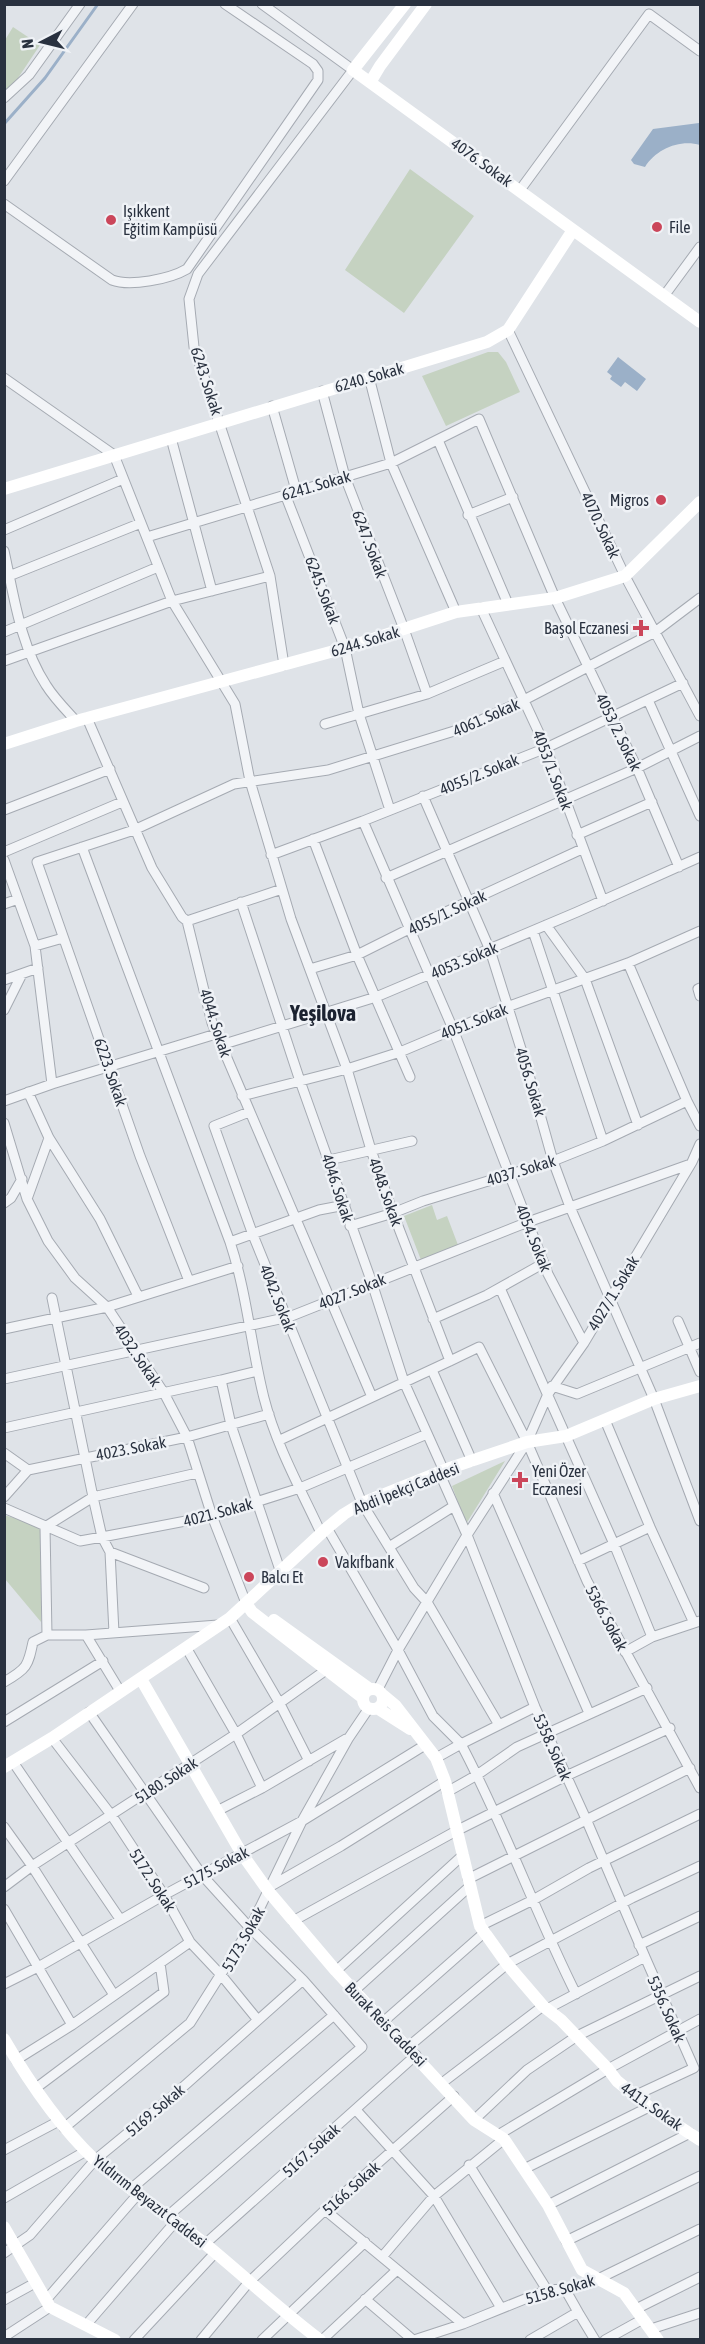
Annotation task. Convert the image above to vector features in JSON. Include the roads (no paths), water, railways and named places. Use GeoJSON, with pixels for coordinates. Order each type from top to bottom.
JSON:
{"type":"FeatureCollection","features":[{"type":"Feature","properties":{"kind":"main road"},"geometry":{"type":"LineString","coordinates":[[353,70],[405,4]]}},
{"type":"Feature","properties":{"kind":"main road"},"geometry":{"type":"LineString","coordinates":[[371,81],[426,4]]}},
{"type":"Feature","properties":{"kind":"main road","name":"4076. Sokak"},"geometry":{"type":"LineString","coordinates":[[353,70],[700,322]]}},
{"type":"Feature","properties":{"kind":"main road","name":"6240. Sokak"},"geometry":{"type":"LineString","coordinates":[[4,489],[487,342],[508,330],[573,230]]}},
{"type":"Feature","properties":{"kind":"main road","name":"6244. Sokak"},"geometry":{"type":"LineString","coordinates":[[4,744],[81,719],[345,648],[456,612],[555,598],[624,576],[700,502]]}},
{"type":"Feature","properties":{"kind":"main road","name":"Abdi İpekçi Caddesi"},"geometry":{"type":"LineString","coordinates":[[9,1765],[226,1622],[248,1605],[280,1570],[324,1530],[362,1503],[472,1461],[527,1442],[566,1436],[654,1399],[700,1386]]}},
{"type":"Feature","properties":{"kind":"main road"},"geometry":{"type":"LineString","coordinates":[[248,1605],[252,1612],[326,1670],[373,1698]]}},
{"type":"Feature","properties":{"kind":"main road"},"geometry":{"type":"LineString","coordinates":[[248,1605],[256,1607],[373,1698]]}},
{"type":"Feature","properties":{"kind":"main road","name":"Burak Reis Caddesi"},"geometry":{"type":"LineString","coordinates":[[141,1679],[242,1854],[293,1921],[354,1991],[474,2120],[501,2137],[548,2205],[582,2270],[624,2293],[658,2340]]}},
{"type":"Feature","properties":{"kind":"main road","name":"4411. Sokak"},"geometry":{"type":"LineString","coordinates":[[373,1698],[395,1705],[436,1758],[446,1786],[468,1883],[482,1929],[507,1964],[617,2081],[649,2108],[700,2140]]}},
{"type":"Feature","properties":{"kind":"main road","name":"Yıldırım Beyazıt Caddesi"},"geometry":{"type":"LineString","coordinates":[[4,2039],[62,2125],[95,2160],[205,2244],[287,2315],[321,2340]]}},
{"type":"Feature","properties":{"kind":"main road"},"geometry":{"type":"LineString","coordinates":[[4,2228],[10,2250],[48,2303],[86,2325],[99,2336],[115,2340]]}},
{"type":"Feature","properties":{"kind":"street"},"geometry":{"type":"LineString","coordinates":[[4,98],[29,75],[80,4]]}},
{"type":"Feature","properties":{"kind":"street"},"geometry":{"type":"LineString","coordinates":[[4,181],[133,4]]}},
{"type":"Feature","properties":{"kind":"street"},"geometry":{"type":"LineString","coordinates":[[4,204],[112,280],[123,284],[177,275],[187,269],[318,80],[318,71],[313,64],[225,4]]}},
{"type":"Feature","properties":{"kind":"street","name":"4076. Sokak"},"geometry":{"type":"LineString","coordinates":[[262,4],[353,70]]}},
{"type":"Feature","properties":{"kind":"street"},"geometry":{"type":"LineString","coordinates":[[520,190],[649,14],[700,51]]}},
{"type":"Feature","properties":{"kind":"street","name":"6243. Sokak"},"geometry":{"type":"LineString","coordinates":[[284,665],[270,576],[194,347],[189,299],[198,274],[353,70]]}},
{"type":"Feature","properties":{"kind":"street"},"geometry":{"type":"LineString","coordinates":[[664,296],[700,247]]}},
{"type":"Feature","properties":{"kind":"street","name":"4070. Sokak"},"geometry":{"type":"LineString","coordinates":[[508,330],[624,576],[700,716]]}},
{"type":"Feature","properties":{"kind":"street"},"geometry":{"type":"LineString","coordinates":[[369,377],[391,463],[456,612]]}},
{"type":"Feature","properties":{"kind":"street"},"geometry":{"type":"LineString","coordinates":[[4,378],[114,455]]}},
{"type":"Feature","properties":{"kind":"street","name":"6247. Sokak"},"geometry":{"type":"LineString","coordinates":[[322,391],[345,477],[405,629],[427,694]]}},
{"type":"Feature","properties":{"kind":"street"},"geometry":{"type":"LineString","coordinates":[[272,406],[296,490]]}},
{"type":"Feature","properties":{"kind":"street","name":"6241. Sokak"},"geometry":{"type":"LineString","coordinates":[[147,537],[391,463],[480,419]]}},
{"type":"Feature","properties":{"kind":"street","name":"4053/2. Sokak"},"geometry":{"type":"LineString","coordinates":[[480,419],[555,598],[637,768],[680,867]]}},
{"type":"Feature","properties":{"kind":"street"},"geometry":{"type":"LineString","coordinates":[[171,438],[212,591]]}},
{"type":"Feature","properties":{"kind":"street"},"geometry":{"type":"LineString","coordinates":[[438,440],[468,515],[508,604]]}},
{"type":"Feature","properties":{"kind":"street","name":"4048. Sokak"},"geometry":{"type":"LineString","coordinates":[[114,455],[172,601],[235,704],[250,781],[282,889],[347,1069],[393,1213],[450,1361]]}},
{"type":"Feature","properties":{"kind":"street"},"geometry":{"type":"LineString","coordinates":[[4,531],[123,479]]}},
{"type":"Feature","properties":{"kind":"street","name":"6245. Sokak"},"geometry":{"type":"LineString","coordinates":[[285,494],[345,648],[359,714],[390,810]]}},
{"type":"Feature","properties":{"kind":"street"},"geometry":{"type":"LineString","coordinates":[[468,515],[513,497]]}},
{"type":"Feature","properties":{"kind":"street"},"geometry":{"type":"LineString","coordinates":[[7,571],[141,523]]}},
{"type":"Feature","properties":{"kind":"street","name":"4044. Sokak"},"geometry":{"type":"LineString","coordinates":[[4,551],[21,626],[46,685],[81,719],[110,769],[122,802],[152,868],[182,917],[187,921],[216,1034],[331,1300]]}},
{"type":"Feature","properties":{"kind":"street"},"geometry":{"type":"LineString","coordinates":[[4,632],[158,567]]}},
{"type":"Feature","properties":{"kind":"street"},"geometry":{"type":"LineString","coordinates":[[4,662],[172,601],[270,576]]}},
{"type":"Feature","properties":{"kind":"street","name":"4061. Sokak"},"geometry":{"type":"LineString","coordinates":[[37,862],[134,830],[234,784],[328,770],[374,758],[464,728],[524,700],[655,632],[700,598]]}},
{"type":"Feature","properties":{"kind":"street","name":"4053/1. Sokak"},"geometry":{"type":"LineString","coordinates":[[481,608],[546,748],[603,901]]}},
{"type":"Feature","properties":{"kind":"street"},"geometry":{"type":"LineString","coordinates":[[326,724],[427,694],[505,661]]}},
{"type":"Feature","properties":{"kind":"street","name":"4055/2. Sokak"},"geometry":{"type":"LineString","coordinates":[[271,855],[546,748],[613,718],[682,683]]}},
{"type":"Feature","properties":{"kind":"street"},"geometry":{"type":"LineString","coordinates":[[648,700],[700,816]]}},
{"type":"Feature","properties":{"kind":"street"},"geometry":{"type":"LineString","coordinates":[[386,878],[637,768],[700,736]]}},
{"type":"Feature","properties":{"kind":"street"},"geometry":{"type":"LineString","coordinates":[[4,810],[110,769]]}},
{"type":"Feature","properties":{"kind":"street","name":"4056. Sokak"},"geometry":{"type":"LineString","coordinates":[[423,796],[490,950],[553,1161],[570,1207],[654,1399],[700,1521]]}},
{"type":"Feature","properties":{"kind":"street"},"geometry":{"type":"LineString","coordinates":[[4,852],[122,802]]}},
{"type":"Feature","properties":{"kind":"street"},"geometry":{"type":"LineString","coordinates":[[577,835],[652,802]]}},
{"type":"Feature","properties":{"kind":"street","name":"4054. Sokak"},"geometry":{"type":"LineString","coordinates":[[363,821],[453,1029],[544,1263],[584,1343]]}},
{"type":"Feature","properties":{"kind":"street"},"geometry":{"type":"LineString","coordinates":[[313,839],[357,955],[410,1077]]}},
{"type":"Feature","properties":{"kind":"street"},"geometry":{"type":"LineString","coordinates":[[82,847],[230,1242],[238,1266],[257,1371],[269,1414],[300,1488],[398,1650],[433,1716],[461,1744],[496,1812],[550,1942],[576,1994]]}},
{"type":"Feature","properties":{"kind":"street","name":"4055/1. Sokak"},"geometry":{"type":"LineString","coordinates":[[310,969],[357,955],[582,849]]}},
{"type":"Feature","properties":{"kind":"street","name":"4053. Sokak"},"geometry":{"type":"LineString","coordinates":[[221,1045],[282,1024],[376,997],[700,858]]}},
{"type":"Feature","properties":{"kind":"street"},"geometry":{"type":"LineString","coordinates":[[4,860],[35,946],[52,1084]]}},
{"type":"Feature","properties":{"kind":"street","name":"6223. Sokak"},"geometry":{"type":"LineString","coordinates":[[37,862],[140,1156],[189,1281]]}},
{"type":"Feature","properties":{"kind":"street"},"geometry":{"type":"LineString","coordinates":[[187,921],[282,889]]}},
{"type":"Feature","properties":{"kind":"street"},"geometry":{"type":"LineString","coordinates":[[4,904],[18,899]]}},
{"type":"Feature","properties":{"kind":"street","name":"4046. Sokak"},"geometry":{"type":"LineString","coordinates":[[241,902],[404,1382],[441,1472]]}},
{"type":"Feature","properties":{"kind":"street"},"geometry":{"type":"LineString","coordinates":[[546,925],[585,979],[638,1125]]}},
{"type":"Feature","properties":{"kind":"street"},"geometry":{"type":"LineString","coordinates":[[533,931],[603,1141]]}},
{"type":"Feature","properties":{"kind":"street","name":"4051. Sokak"},"geometry":{"type":"LineString","coordinates":[[243,1096],[347,1069],[400,1052],[453,1029],[628,963],[700,931]]}},
{"type":"Feature","properties":{"kind":"street"},"geometry":{"type":"LineString","coordinates":[[35,946],[63,938]]}},
{"type":"Feature","properties":{"kind":"street"},"geometry":{"type":"LineString","coordinates":[[628,963],[700,1126]]}},
{"type":"Feature","properties":{"kind":"street"},"geometry":{"type":"LineString","coordinates":[[4,980],[38,968]]}},
{"type":"Feature","properties":{"kind":"street"},"geometry":{"type":"LineString","coordinates":[[4,1010],[22,974]]}},
{"type":"Feature","properties":{"kind":"street"},"geometry":{"type":"LineString","coordinates":[[700,988],[698,989],[700,996]]}},
{"type":"Feature","properties":{"kind":"street"},"geometry":{"type":"LineString","coordinates":[[4,1101],[216,1034]]}},
{"type":"Feature","properties":{"kind":"street"},"geometry":{"type":"LineString","coordinates":[[28,1092],[49,1138],[100,1219],[138,1296]]}},
{"type":"Feature","properties":{"kind":"street","name":"4037. Sokak"},"geometry":{"type":"LineString","coordinates":[[350,1226],[509,1173],[553,1161],[603,1141],[687,1101]]}},
{"type":"Feature","properties":{"kind":"street","name":"4042. Sokak"},"geometry":{"type":"LineString","coordinates":[[249,1112],[214,1126],[253,1235],[327,1418],[362,1503],[414,1588],[427,1602],[499,1725]]}},
{"type":"Feature","properties":{"kind":"street","name":"4032. Sokak"},"geometry":{"type":"LineString","coordinates":[[4,1123],[27,1199],[54,1250],[75,1278],[107,1307],[164,1393],[187,1437],[212,1516],[248,1605]]}},
{"type":"Feature","properties":{"kind":"street"},"geometry":{"type":"LineString","coordinates":[[27,1199],[49,1138]]}},
{"type":"Feature","properties":{"kind":"street"},"geometry":{"type":"LineString","coordinates":[[329,1160],[412,1141]]}},
{"type":"Feature","properties":{"kind":"street","name":"4027/1. Sokak"},"geometry":{"type":"LineString","coordinates":[[493,1493],[527,1442],[550,1390],[584,1343],[694,1162],[700,1144]]}},
{"type":"Feature","properties":{"kind":"street"},"geometry":{"type":"LineString","coordinates":[[4,1158],[15,1155]]}},
{"type":"Feature","properties":{"kind":"street","name":"4027. Sokak"},"geometry":{"type":"LineString","coordinates":[[4,1379],[286,1317],[528,1222],[694,1162]]}},
{"type":"Feature","properties":{"kind":"street"},"geometry":{"type":"LineString","coordinates":[[4,1203],[11,1198],[22,1179]]}},
{"type":"Feature","properties":{"kind":"street"},"geometry":{"type":"LineString","coordinates":[[230,1242],[319,1210],[345,1204]]}},
{"type":"Feature","properties":{"kind":"street"},"geometry":{"type":"LineString","coordinates":[[433,1319],[500,1288],[544,1263]]}},
{"type":"Feature","properties":{"kind":"street"},"geometry":{"type":"LineString","coordinates":[[4,1329],[107,1307],[238,1266]]}},
{"type":"Feature","properties":{"kind":"street"},"geometry":{"type":"LineString","coordinates":[[500,1288],[550,1390],[566,1436],[652,1637]]}},
{"type":"Feature","properties":{"kind":"street"},"geometry":{"type":"LineString","coordinates":[[52,1298],[102,1537],[110,1552],[114,1633]]}},
{"type":"Feature","properties":{"kind":"street"},"geometry":{"type":"LineString","coordinates":[[331,1300],[372,1397]]}},
{"type":"Feature","properties":{"kind":"street"},"geometry":{"type":"LineString","coordinates":[[678,1321],[700,1372]]}},
{"type":"Feature","properties":{"kind":"street"},"geometry":{"type":"LineString","coordinates":[[550,1390],[577,1394],[700,1343]]}},
{"type":"Feature","properties":{"kind":"street"},"geometry":{"type":"LineString","coordinates":[[280,1440],[479,1347],[527,1442]]}},
{"type":"Feature","properties":{"kind":"street"},"geometry":{"type":"LineString","coordinates":[[432,1370],[472,1461]]}},
{"type":"Feature","properties":{"kind":"street"},"geometry":{"type":"LineString","coordinates":[[4,1428],[257,1371]]}},
{"type":"Feature","properties":{"kind":"street"},"geometry":{"type":"LineString","coordinates":[[221,1380],[231,1425],[280,1570]]}},
{"type":"Feature","properties":{"kind":"street","name":"4023. Sokak"},"geometry":{"type":"LineString","coordinates":[[28,1470],[187,1437],[269,1414]]}},
{"type":"Feature","properties":{"kind":"street"},"geometry":{"type":"LineString","coordinates":[[605,1420],[650,1527],[697,1622],[652,1637],[625,1652]]}},
{"type":"Feature","properties":{"kind":"street","name":"4021. Sokak"},"geometry":{"type":"LineString","coordinates":[[4,1508],[80,1541],[212,1516],[300,1488],[427,1434]]}},
{"type":"Feature","properties":{"kind":"street","name":"5366. Sokak"},"geometry":{"type":"LineString","coordinates":[[527,1442],[578,1562],[625,1652],[670,1728],[700,1788]]}},
{"type":"Feature","properties":{"kind":"street"},"geometry":{"type":"LineString","coordinates":[[4,1453],[28,1470],[4,1497]]}},
{"type":"Feature","properties":{"kind":"street"},"geometry":{"type":"LineString","coordinates":[[441,1472],[467,1535]]}},
{"type":"Feature","properties":{"kind":"street"},"geometry":{"type":"LineString","coordinates":[[47,1635],[45,1527],[93,1497],[197,1473]]}},
{"type":"Feature","properties":{"kind":"street"},"geometry":{"type":"LineString","coordinates":[[493,1493],[588,1713]]}},
{"type":"Feature","properties":{"kind":"street","name":"5173. Sokak"},"geometry":{"type":"LineString","coordinates":[[4,2150],[62,2125],[190,2023],[222,1976],[250,1928],[302,1821],[398,1650],[493,1493]]}},
{"type":"Feature","properties":{"kind":"street"},"geometry":{"type":"LineString","coordinates":[[389,1547],[454,1506]]}},
{"type":"Feature","properties":{"kind":"street"},"geometry":{"type":"LineString","coordinates":[[578,1562],[650,1527]]}},
{"type":"Feature","properties":{"kind":"street","name":"5358. Sokak"},"geometry":{"type":"LineString","coordinates":[[467,1535],[535,1707],[645,1957]]}},
{"type":"Feature","properties":{"kind":"street"},"geometry":{"type":"LineString","coordinates":[[110,1552],[204,1588]]}},
{"type":"Feature","properties":{"kind":"street"},"geometry":{"type":"LineString","coordinates":[[4,1682],[23,1672],[28,1665],[33,1642],[47,1635],[114,1633],[226,1622],[280,1704],[309,1761]]}},
{"type":"Feature","properties":{"kind":"street"},"geometry":{"type":"LineString","coordinates":[[86,1635],[120,1691]]}},
{"type":"Feature","properties":{"kind":"street"},"geometry":{"type":"LineString","coordinates":[[187,1649],[236,1734],[262,1788]]}},
{"type":"Feature","properties":{"kind":"street"},"geometry":{"type":"LineString","coordinates":[[4,1722],[103,1661]]}},
{"type":"Feature","properties":{"kind":"street","name":"5180. Sokak"},"geometry":{"type":"LineString","coordinates":[[4,1887],[32,1866],[236,1734],[326,1670]]}},
{"type":"Feature","properties":{"kind":"street"},"geometry":{"type":"LineString","coordinates":[[270,1889],[446,1786],[477,1775],[517,1747],[647,1688]]}},
{"type":"Feature","properties":{"kind":"street"},"geometry":{"type":"LineString","coordinates":[[436,1758],[535,1707]]}},
{"type":"Feature","properties":{"kind":"street"},"geometry":{"type":"LineString","coordinates":[[86,2325],[172,2218],[362,2047],[303,1980],[250,1928],[202,1875],[89,1712]]}},
{"type":"Feature","properties":{"kind":"street"},"geometry":{"type":"LineString","coordinates":[[293,1921],[456,1831],[566,1776],[670,1728]]}},
{"type":"Feature","properties":{"kind":"street","name":"5172. Sokak"},"geometry":{"type":"LineString","coordinates":[[52,1738],[112,1816],[164,1894],[190,1942],[222,1976],[257,2019]]}},
{"type":"Feature","properties":{"kind":"street"},"geometry":{"type":"LineString","coordinates":[[217,1811],[348,1739]]}},
{"type":"Feature","properties":{"kind":"street","name":"5175. Sokak"},"geometry":{"type":"LineString","coordinates":[[4,1984],[82,1943],[164,1894],[302,1821],[426,1746]]}},
{"type":"Feature","properties":{"kind":"street"},"geometry":{"type":"LineString","coordinates":[[9,1765],[70,1843],[120,1919]]}},
{"type":"Feature","properties":{"kind":"street"},"geometry":{"type":"LineString","coordinates":[[354,1991],[468,1883],[586,1819],[690,1768]]}},
{"type":"Feature","properties":{"kind":"street"},"geometry":{"type":"LineString","coordinates":[[383,2022],[482,1929],[604,1860],[700,1814]]}},
{"type":"Feature","properties":{"kind":"street"},"geometry":{"type":"LineString","coordinates":[[4,1827],[32,1866],[114,1995]]}},
{"type":"Feature","properties":{"kind":"street"},"geometry":{"type":"LineString","coordinates":[[336,1971],[463,1855]]}},
{"type":"Feature","properties":{"kind":"street","name":"5167. Sokak"},"geometry":{"type":"LineString","coordinates":[[205,2244],[356,2110],[412,2051],[507,1964],[700,1866]]}},
{"type":"Feature","properties":{"kind":"street"},"geometry":{"type":"LineString","coordinates":[[4,1909],[40,1966],[72,2025]]}},
{"type":"Feature","properties":{"kind":"street"},"geometry":{"type":"LineString","coordinates":[[639,1945],[700,1916]]}},
{"type":"Feature","properties":{"kind":"street"},"geometry":{"type":"LineString","coordinates":[[16,2060],[72,2025],[190,1942]]}},
{"type":"Feature","properties":{"kind":"street","name":"5356. Sokak"},"geometry":{"type":"LineString","coordinates":[[442,2083],[545,2007],[576,1994],[645,1957],[676,2031],[697,2067],[634,2096]]}},
{"type":"Feature","properties":{"kind":"street"},"geometry":{"type":"LineString","coordinates":[[36,2088],[164,1992],[160,1963]]}},
{"type":"Feature","properties":{"kind":"street"},"geometry":{"type":"LineString","coordinates":[[474,2120],[527,2070],[577,2036],[700,1976]]}},
{"type":"Feature","properties":{"kind":"street","name":"5169. Sokak"},"geometry":{"type":"LineString","coordinates":[[10,2250],[30,2235],[95,2160],[174,2095],[303,1980]]}},
{"type":"Feature","properties":{"kind":"street"},"geometry":{"type":"LineString","coordinates":[[4,2337],[48,2303],[135,2191],[334,2015]]}},
{"type":"Feature","properties":{"kind":"street"},"geometry":{"type":"LineString","coordinates":[[382,2257],[435,2196],[501,2137],[608,2069],[700,2019]]}},
{"type":"Feature","properties":{"kind":"street","name":"5166. Sokak"},"geometry":{"type":"LineString","coordinates":[[201,2340],[249,2282],[325,2210],[454,2096]]}},
{"type":"Feature","properties":{"kind":"street"},"geometry":{"type":"LineString","coordinates":[[524,2169],[649,2108]]}},
{"type":"Feature","properties":{"kind":"street"},"geometry":{"type":"LineString","coordinates":[[356,2110],[435,2196],[501,2308]]}},
{"type":"Feature","properties":{"kind":"street"},"geometry":{"type":"LineString","coordinates":[[548,2205],[690,2133]]}},
{"type":"Feature","properties":{"kind":"street"},"geometry":{"type":"LineString","coordinates":[[4,2198],[86,2151]]}},
{"type":"Feature","properties":{"kind":"street"},"geometry":{"type":"LineString","coordinates":[[469,2165],[547,2290]]}},
{"type":"Feature","properties":{"kind":"street"},"geometry":{"type":"LineString","coordinates":[[566,2241],[700,2176]]}},
{"type":"Feature","properties":{"kind":"street"},"geometry":{"type":"LineString","coordinates":[[325,2210],[463,2324]]}},
{"type":"Feature","properties":{"kind":"street","name":"5158. Sokak"},"geometry":{"type":"LineString","coordinates":[[414,2340],[463,2324],[547,2290],[566,2289],[598,2279],[700,2229]]}},
{"type":"Feature","properties":{"kind":"street"},"geometry":{"type":"LineString","coordinates":[[262,2340],[365,2242]]}},
{"type":"Feature","properties":{"kind":"street"},"geometry":{"type":"LineString","coordinates":[[134,2340],[215,2253]]}},
{"type":"Feature","properties":{"kind":"street"},"geometry":{"type":"LineString","coordinates":[[321,2340],[397,2270]]}},
{"type":"Feature","properties":{"kind":"street"},"geometry":{"type":"LineString","coordinates":[[606,2340],[643,2319],[700,2277]]}},
{"type":"Feature","properties":{"kind":"street"},"geometry":{"type":"LineString","coordinates":[[4,2300],[35,2283]]}},
{"type":"Feature","properties":{"kind":"street"},"geometry":{"type":"LineString","coordinates":[[566,2289],[595,2340]]}},
{"type":"Feature","properties":{"kind":"street"},"geometry":{"type":"LineString","coordinates":[[365,2300],[414,2340]]}},
{"type":"Feature","properties":{"kind":"street"},"geometry":{"type":"LineString","coordinates":[[530,2340],[578,2312]]}},
{"type":"Feature","properties":{"kind":"street"},"geometry":{"type":"LineString","coordinates":[[643,2319],[700,2313]]}},
{"type":"Feature","properties":{"kind":"water"},"geometry":{"type":"Polygon","coordinates":[[[699,123],[700,145],[685,143],[669,147],[655,155],[645,167],[634,164],[631,160],[653,129],[699,123]]]}},
{"type":"Feature","properties":{"kind":"water"},"geometry":{"type":"Polygon","coordinates":[[[618,357],[646,379],[637,391],[625,382],[621,387],[610,379],[612,376],[607,372],[618,357]]]}},
{"type":"Feature","properties":{"kind":"waterway"},"geometry":{"type":"LineString","coordinates":[[4,124],[45,78],[98,4]]}},
{"type":"Feature","properties":{"kind":"place","name":"Işıkkent Eğitim Kampüsü"},"geometry":{"type":"Point","coordinates":[111,220]}},
{"type":"Feature","properties":{"kind":"place","name":"File"},"geometry":{"type":"Point","coordinates":[657,227]}},
{"type":"Feature","properties":{"kind":"place","name":"Migros"},"geometry":{"type":"Point","coordinates":[661,500]}},
{"type":"Feature","properties":{"kind":"place","name":"Başol Eczanesi"},"geometry":{"type":"Point","coordinates":[641,628]}},
{"type":"Feature","properties":{"kind":"place","name":"Yeni Özer Eczanesi"},"geometry":{"type":"Point","coordinates":[520,1480]}},
{"type":"Feature","properties":{"kind":"place","name":"Vakıfbank"},"geometry":{"type":"Point","coordinates":[323,1562]}},
{"type":"Feature","properties":{"kind":"place","name":"Balcı Et"},"geometry":{"type":"Point","coordinates":[249,1577]}},
{"type":"Feature","properties":{"kind":"district","name":"Yeşilova"},"geometry":{"type":"Point","coordinates":[323,1013]}}]}
